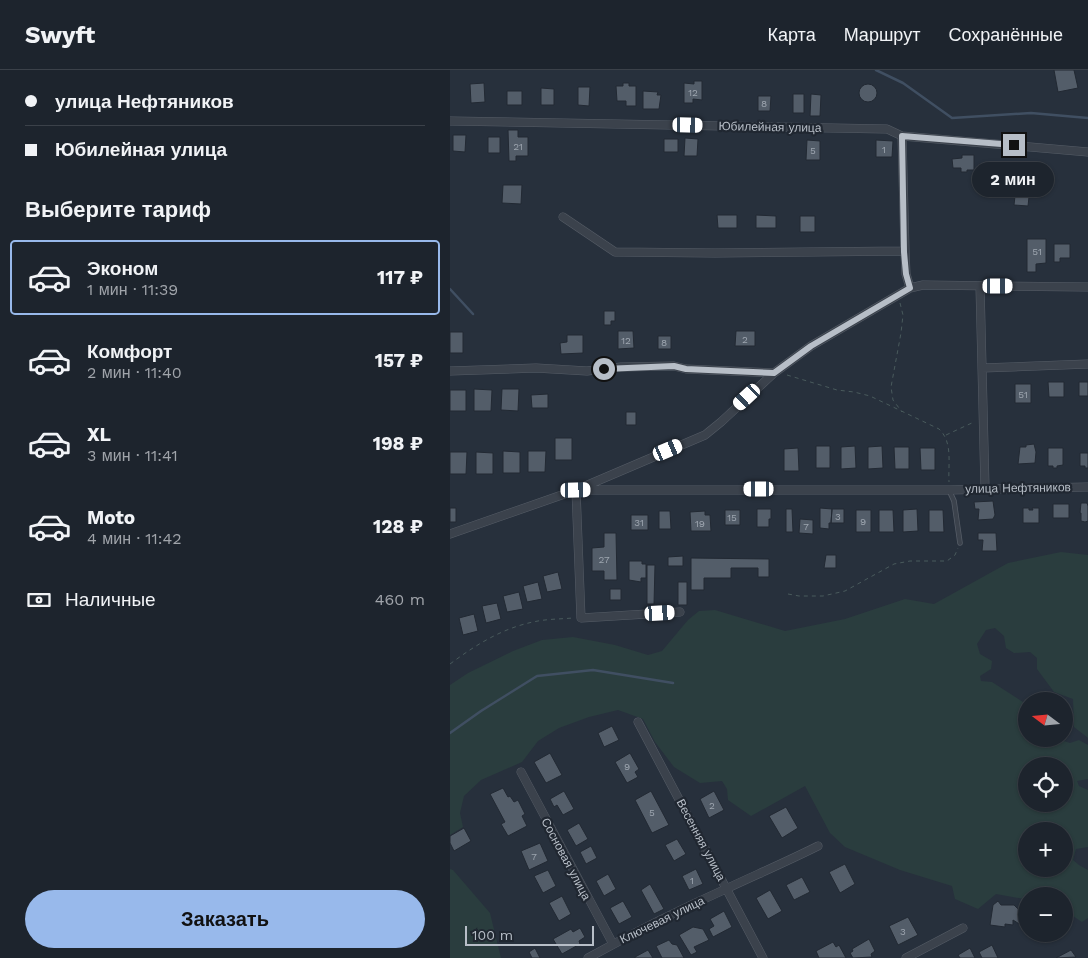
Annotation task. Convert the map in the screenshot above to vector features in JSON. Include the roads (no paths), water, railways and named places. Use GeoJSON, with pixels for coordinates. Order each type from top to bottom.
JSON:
{"type":"FeatureCollection","features":[{"type":"Feature","properties":{"kind":"street","name":"Юбилейная улица"},"geometry":{"type":"LineString","coordinates":[[450,121],[887,129],[902,136],[1088,152]]}},
{"type":"Feature","properties":{"kind":"street"},"geometry":{"type":"LineString","coordinates":[[902,136],[904,252],[906,274],[910,288]]}},
{"type":"Feature","properties":{"kind":"street"},"geometry":{"type":"LineString","coordinates":[[563,217],[615,252],[904,252]]}},
{"type":"Feature","properties":{"kind":"street"},"geometry":{"type":"LineString","coordinates":[[450,534],[576,490],[704,435],[721,422],[774,373],[811,346],[910,288],[923,285],[1088,287]]}},
{"type":"Feature","properties":{"kind":"street"},"geometry":{"type":"LineString","coordinates":[[980,286],[985,488]]}},
{"type":"Feature","properties":{"kind":"street"},"geometry":{"type":"LineString","coordinates":[[982,368],[1088,364]]}},
{"type":"Feature","properties":{"kind":"street"},"geometry":{"type":"LineString","coordinates":[[450,371],[536,368],[587,371],[621,367],[674,366],[686,369],[774,373]]}},
{"type":"Feature","properties":{"kind":"street","name":"улица Нефтяников"},"geometry":{"type":"LineString","coordinates":[[576,490],[949,490],[1088,486]]}},
{"type":"Feature","properties":{"kind":"street"},"geometry":{"type":"LineString","coordinates":[[576,490],[581,618],[680,612]]}},
{"type":"Feature","properties":{"kind":"street","name":"Весенняя улица"},"geometry":{"type":"LineString","coordinates":[[638,722],[763,958]]}},
{"type":"Feature","properties":{"kind":"street","name":"Сосновая улица"},"geometry":{"type":"LineString","coordinates":[[521,772],[613,944]]}},
{"type":"Feature","properties":{"kind":"street","name":"Ключевая улица"},"geometry":{"type":"LineString","coordinates":[[588,958],[727,888],[780,866],[818,846]]}},
{"type":"Feature","properties":{"kind":"street"},"geometry":{"type":"LineString","coordinates":[[906,958],[963,928]]}},
{"type":"Feature","properties":{"kind":"lane"},"geometry":{"type":"LineString","coordinates":[[949,490],[954,501],[960,544]]}},
{"type":"Feature","properties":{"kind":"waterway"},"geometry":{"type":"LineString","coordinates":[[876,70],[903,83],[952,118],[1031,113],[1088,118]]}},
{"type":"Feature","properties":{"kind":"waterway"},"geometry":{"type":"LineString","coordinates":[[450,289],[473,314]]}},
{"type":"Feature","properties":{"kind":"waterway"},"geometry":{"type":"LineString","coordinates":[[450,733],[537,676],[593,670],[673,683]]}}]}
